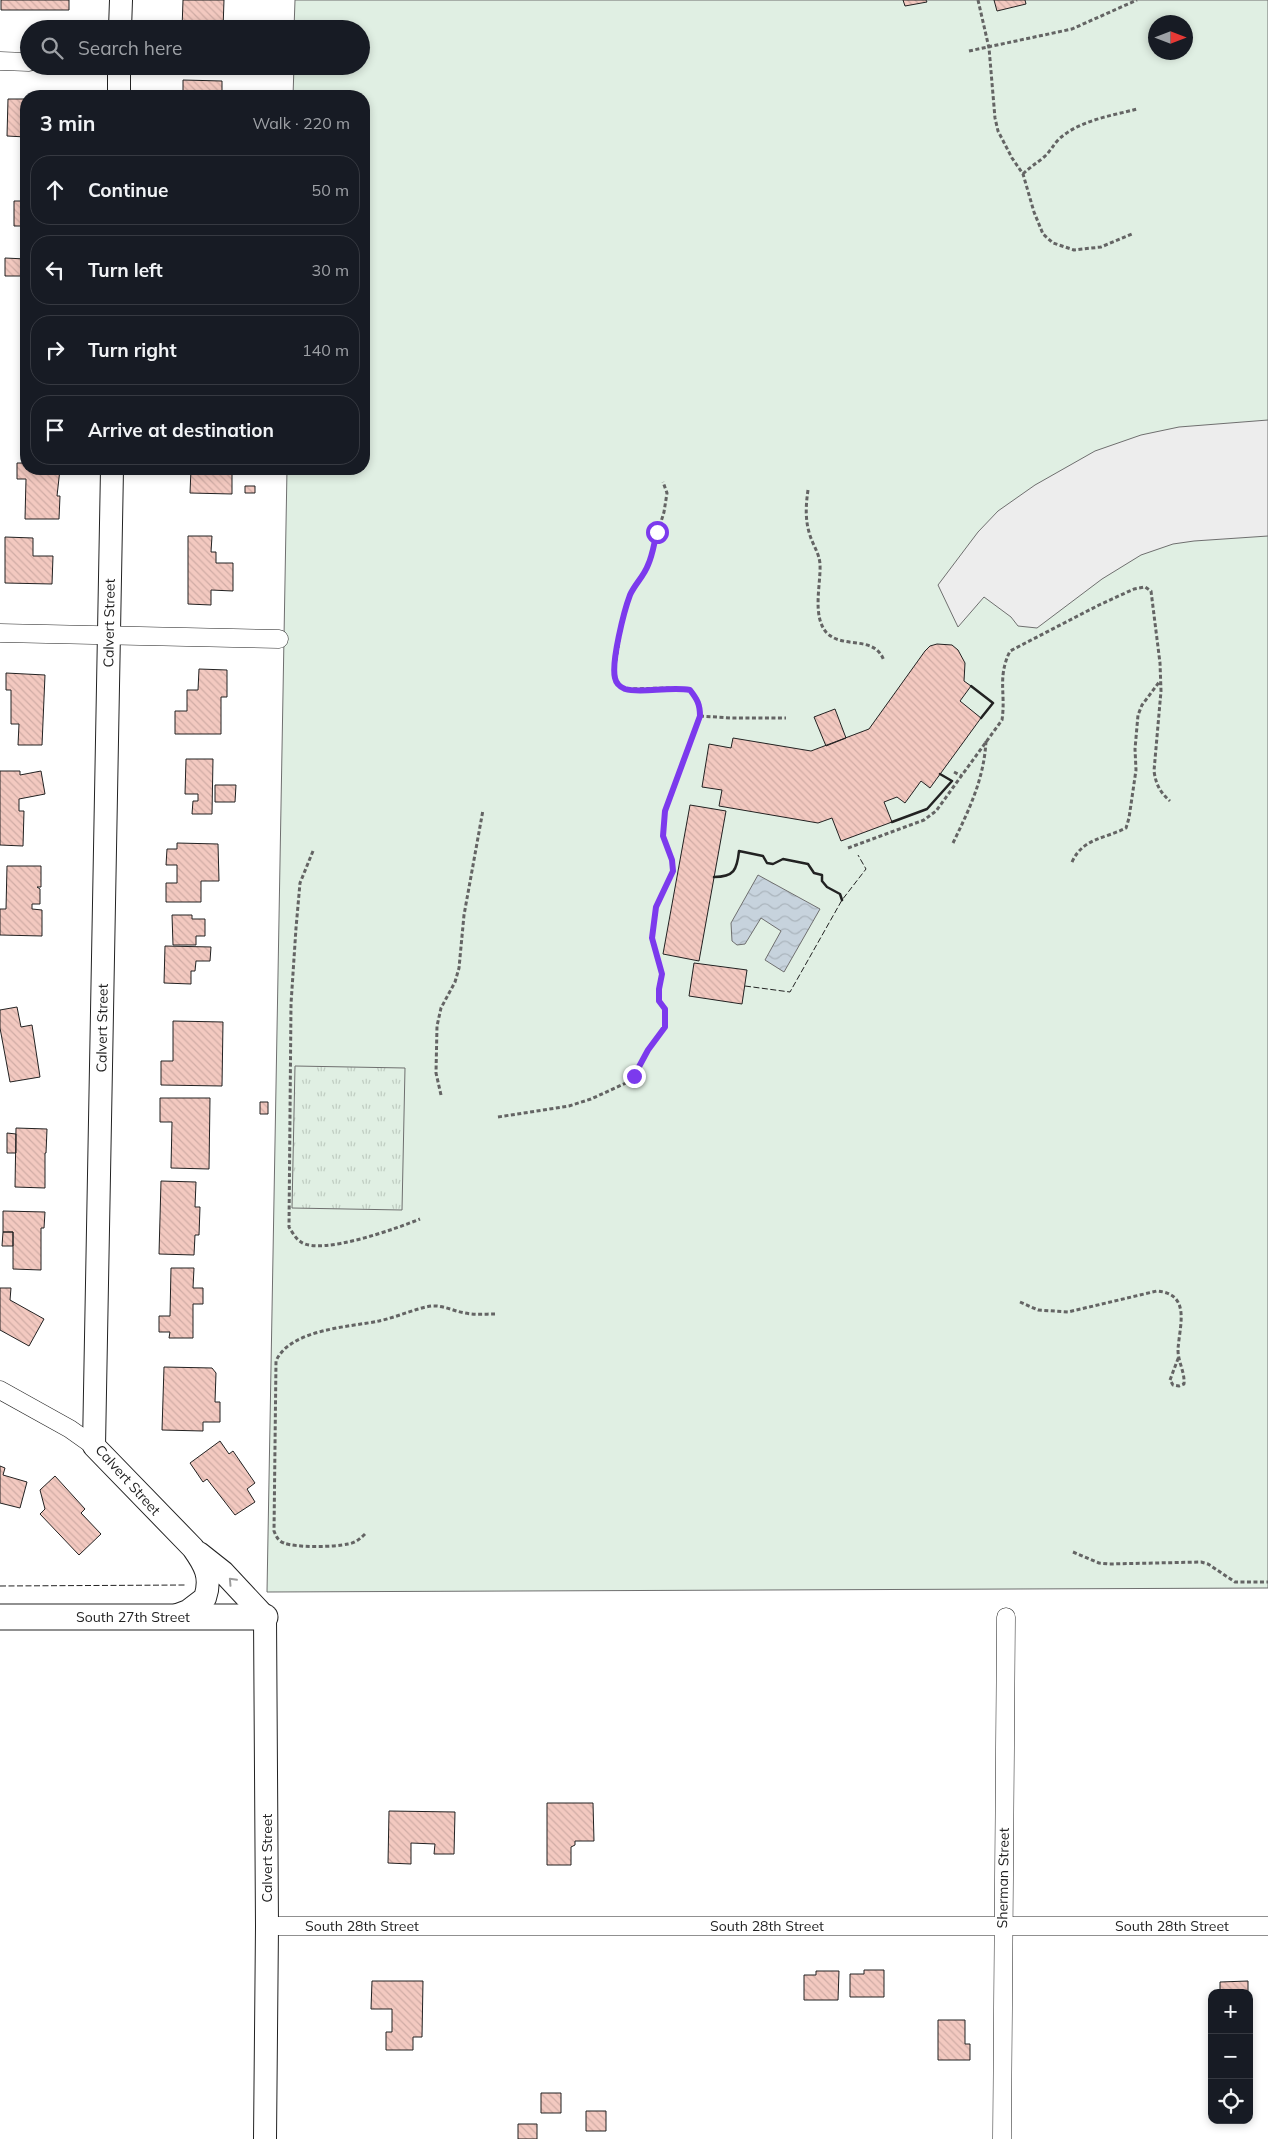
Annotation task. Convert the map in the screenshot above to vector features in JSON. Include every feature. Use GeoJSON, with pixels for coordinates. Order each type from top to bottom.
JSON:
{"type":"FeatureCollection","features":[{"type":"Feature","properties":{"kind":"main road","name":"South 27th Street"},"geometry":{"type":"LineString","coordinates":[[0,1617],[265,1617]]}},
{"type":"Feature","properties":{"kind":"street"},"geometry":{"type":"LineString","coordinates":[[120,20],[121,0]]}},
{"type":"Feature","properties":{"kind":"street"},"geometry":{"type":"LineString","coordinates":[[0,61],[20,62]]}},
{"type":"Feature","properties":{"kind":"street"},"geometry":{"type":"LineString","coordinates":[[119,75],[119,90]]}},
{"type":"Feature","properties":{"kind":"street","name":"Calvert Street"},"geometry":{"type":"LineString","coordinates":[[112,475],[94,1446],[192,1548],[204,1563],[208,1575],[205,1598],[198,1605],[172,1617]]}},
{"type":"Feature","properties":{"kind":"street"},"geometry":{"type":"LineString","coordinates":[[0,633],[280,639]]}},
{"type":"Feature","properties":{"kind":"street"},"geometry":{"type":"LineString","coordinates":[[0,1390],[70,1429],[94,1446]]}},
{"type":"Feature","properties":{"kind":"street","name":"Calvert Street"},"geometry":{"type":"LineString","coordinates":[[192,1548],[223,1572],[265,1617],[267,1926],[265,2139]]}},
{"type":"Feature","properties":{"kind":"street","name":"Sherman Street"},"geometry":{"type":"LineString","coordinates":[[1002,2139],[1002,1926],[1006,1617]]}},
{"type":"Feature","properties":{"kind":"street","name":"South 28th Street"},"geometry":{"type":"LineString","coordinates":[[267,1926],[1268,1926]]}},
{"type":"Feature","properties":{"kind":"path"},"geometry":{"type":"LineString","coordinates":[[978,0],[989,48],[995,118],[998,131],[1023,174],[1043,234],[1053,243],[1063,248],[1085,250],[1114,243],[1132,234]]}},
{"type":"Feature","properties":{"kind":"path"},"geometry":{"type":"LineString","coordinates":[[969,51],[1072,29],[1135,1]]}},
{"type":"Feature","properties":{"kind":"path"},"geometry":{"type":"LineString","coordinates":[[1023,174],[1045,156],[1058,140],[1066,134],[1089,122],[1137,109]]}},
{"type":"Feature","properties":{"kind":"path"},"geometry":{"type":"LineString","coordinates":[[498,1117],[569,1106],[591,1100],[626,1083],[634,1076],[648,1050],[665,1027],[665,1009],[659,1001],[662,974],[652,938],[656,907],[673,871],[672,860],[663,836],[663,825],[665,811],[700,716],[700,706],[690,690],[668,688],[625,689],[618,685],[615,678],[615,666],[624,611],[631,593],[647,568],[667,502],[663,482]]}},
{"type":"Feature","properties":{"kind":"path"},"geometry":{"type":"LineString","coordinates":[[808,490],[806,517],[809,533],[819,554],[819,611],[821,622],[825,631],[832,638],[868,644],[877,649],[884,661]]}},
{"type":"Feature","properties":{"kind":"path"},"geometry":{"type":"LineString","coordinates":[[848,848],[924,820],[936,811],[1002,720],[1004,710],[1001,680],[1004,662],[1010,651],[1134,589],[1145,587],[1151,591],[1158,637],[1160,681],[1154,771],[1156,784],[1160,792],[1170,801]]}},
{"type":"Feature","properties":{"kind":"path"},"geometry":{"type":"LineString","coordinates":[[1072,862],[1076,852],[1086,843],[1104,838],[1126,828],[1136,770],[1135,749],[1138,716],[1142,705],[1160,681]]}},
{"type":"Feature","properties":{"kind":"path"},"geometry":{"type":"LineString","coordinates":[[700,716],[786,718]]}},
{"type":"Feature","properties":{"kind":"path"},"geometry":{"type":"LineString","coordinates":[[953,843],[975,798],[985,762],[986,741]]}},
{"type":"Feature","properties":{"kind":"path"},"geometry":{"type":"LineString","coordinates":[[954,772],[962,776]]}},
{"type":"Feature","properties":{"kind":"path"},"geometry":{"type":"LineString","coordinates":[[441,1096],[436,1073],[437,1026],[441,1008],[455,982],[459,968],[464,915],[483,810]]}},
{"type":"Feature","properties":{"kind":"path"},"geometry":{"type":"LineString","coordinates":[[313,851],[300,883],[293,978],[289,1227],[300,1242],[309,1246],[321,1246],[362,1238],[420,1219]]}},
{"type":"Feature","properties":{"kind":"path"},"geometry":{"type":"LineString","coordinates":[[1020,1302],[1038,1310],[1068,1312],[1158,1292],[1168,1292],[1176,1298],[1180,1306],[1179,1356],[1181,1370],[1185,1376],[1184,1384],[1179,1386],[1173,1385],[1170,1380],[1179,1356]]}},
{"type":"Feature","properties":{"kind":"path"},"geometry":{"type":"LineString","coordinates":[[365,1534],[357,1541],[338,1546],[291,1545],[282,1542],[276,1537],[274,1531],[276,1361],[280,1352],[298,1341],[331,1328],[381,1321],[431,1306],[442,1306],[472,1314],[495,1314]]}},
{"type":"Feature","properties":{"kind":"path"},"geometry":{"type":"LineString","coordinates":[[1073,1552],[1099,1563],[1109,1564],[1201,1562],[1208,1564],[1234,1582],[1268,1582]]}},
{"type":"Feature","properties":{"kind":"green space"},"geometry":{"type":"Polygon","coordinates":[[[295,0],[1268,0],[1268,1588],[267,1592],[287,475],[370,475],[370,90],[293,90],[294,75],[370,75],[370,20],[294,20],[295,0]]]}},
{"type":"Feature","properties":{"kind":"green space"},"geometry":{"type":"Polygon","coordinates":[[[295,1066],[405,1068],[402,1210],[292,1208],[295,1066]]]}},
{"type":"Feature","properties":{"kind":"shaded area"},"geometry":{"type":"Polygon","coordinates":[[[1268,420],[1268,536],[1173,544],[1141,555],[1102,579],[1037,628],[1018,626],[1011,617],[984,597],[958,627],[938,585],[978,532],[998,511],[1035,485],[1095,451],[1141,435],[1179,427],[1268,420]]]}},
{"type":"Feature","properties":{"kind":"water"},"geometry":{"type":"Polygon","coordinates":[[[758,875],[820,909],[784,972],[765,960],[781,931],[761,918],[745,944],[737,945],[732,941],[731,923],[758,875]]]}},
{"type":"Feature","properties":{"kind":"building"},"geometry":{"type":"Polygon","coordinates":[[[1,0],[69,0],[69,10],[1,10],[1,0]]]}},
{"type":"Feature","properties":{"kind":"building"},"geometry":{"type":"Polygon","coordinates":[[[183,0],[224,0],[223,20],[182,20],[183,0]]]}},
{"type":"Feature","properties":{"kind":"building"},"geometry":{"type":"Polygon","coordinates":[[[903,0],[926,0],[927,2],[905,6],[903,0]]]}},
{"type":"Feature","properties":{"kind":"building"},"geometry":{"type":"Polygon","coordinates":[[[994,0],[1025,0],[1026,4],[997,11],[994,0]]]}},
{"type":"Feature","properties":{"kind":"building"},"geometry":{"type":"Polygon","coordinates":[[[183,80],[222,81],[222,90],[183,90],[183,80]]]}},
{"type":"Feature","properties":{"kind":"building"},"geometry":{"type":"Polygon","coordinates":[[[8,99],[20,99],[20,137],[7,136],[8,99]]]}},
{"type":"Feature","properties":{"kind":"building"},"geometry":{"type":"Polygon","coordinates":[[[14,201],[20,201],[20,226],[14,226],[14,201]]]}},
{"type":"Feature","properties":{"kind":"building"},"geometry":{"type":"Polygon","coordinates":[[[5,258],[20,259],[20,276],[5,276],[5,258]]]}},
{"type":"Feature","properties":{"kind":"building"},"geometry":{"type":"Polygon","coordinates":[[[17,463],[20,463],[20,475],[59,475],[57,496],[60,496],[59,519],[25,519],[26,479],[17,479],[17,463]]]}},
{"type":"Feature","properties":{"kind":"building"},"geometry":{"type":"Polygon","coordinates":[[[191,475],[232,475],[232,494],[190,493],[191,475]]]}},
{"type":"Feature","properties":{"kind":"building"},"geometry":{"type":"Polygon","coordinates":[[[245,486],[255,486],[255,493],[245,493],[245,486]]]}},
{"type":"Feature","properties":{"kind":"building"},"geometry":{"type":"Polygon","coordinates":[[[188,536],[212,536],[211,552],[216,552],[216,563],[233,563],[233,591],[211,590],[211,605],[188,604],[188,536]]]}},
{"type":"Feature","properties":{"kind":"building"},"geometry":{"type":"Polygon","coordinates":[[[5,537],[33,538],[33,556],[53,556],[52,584],[5,583],[5,537]]]}},
{"type":"Feature","properties":{"kind":"building"},"geometry":{"type":"Polygon","coordinates":[[[937,644],[952,645],[958,650],[965,663],[964,681],[971,686],[960,701],[981,718],[930,788],[921,781],[905,803],[897,797],[884,802],[892,822],[841,841],[832,818],[818,823],[719,806],[722,790],[702,787],[709,744],[731,748],[733,738],[811,751],[869,729],[925,651],[930,646],[937,644]]]}},
{"type":"Feature","properties":{"kind":"building"},"geometry":{"type":"Polygon","coordinates":[[[199,669],[227,670],[227,697],[221,697],[221,734],[175,734],[175,711],[187,711],[187,690],[198,690],[199,669]]]}},
{"type":"Feature","properties":{"kind":"building"},"geometry":{"type":"Polygon","coordinates":[[[6,673],[45,675],[42,745],[18,745],[19,724],[11,724],[11,690],[6,690],[6,673]]]}},
{"type":"Feature","properties":{"kind":"building"},"geometry":{"type":"Polygon","coordinates":[[[835,709],[846,738],[826,746],[814,717],[835,709]]]}},
{"type":"Feature","properties":{"kind":"building"},"geometry":{"type":"Polygon","coordinates":[[[186,759],[213,759],[212,814],[192,814],[193,801],[198,801],[198,794],[185,794],[186,759]]]}},
{"type":"Feature","properties":{"kind":"building"},"geometry":{"type":"Polygon","coordinates":[[[0,771],[20,771],[20,775],[41,771],[45,794],[19,799],[19,811],[24,811],[23,846],[0,845],[0,771]]]}},
{"type":"Feature","properties":{"kind":"building"},"geometry":{"type":"Polygon","coordinates":[[[215,785],[236,785],[235,802],[215,802],[215,785]]]}},
{"type":"Feature","properties":{"kind":"building"},"geometry":{"type":"Polygon","coordinates":[[[690,805],[726,811],[699,961],[663,954],[690,805]]]}},
{"type":"Feature","properties":{"kind":"building"},"geometry":{"type":"Polygon","coordinates":[[[177,843],[218,844],[219,881],[201,881],[201,902],[166,902],[166,883],[177,883],[177,865],[166,865],[167,849],[177,849],[177,843]]]}},
{"type":"Feature","properties":{"kind":"building"},"geometry":{"type":"Polygon","coordinates":[[[7,866],[41,866],[41,887],[37,887],[40,889],[40,904],[32,904],[32,909],[42,910],[42,936],[0,935],[0,909],[6,909],[7,866]]]}},
{"type":"Feature","properties":{"kind":"building"},"geometry":{"type":"Polygon","coordinates":[[[172,915],[192,915],[192,919],[205,919],[205,936],[196,936],[196,945],[173,945],[172,915]]]}},
{"type":"Feature","properties":{"kind":"building"},"geometry":{"type":"Polygon","coordinates":[[[165,946],[211,947],[210,961],[196,961],[195,971],[191,971],[191,984],[164,983],[165,946]]]}},
{"type":"Feature","properties":{"kind":"building"},"geometry":{"type":"Polygon","coordinates":[[[694,963],[747,970],[742,1004],[689,996],[694,963]]]}},
{"type":"Feature","properties":{"kind":"building"},"geometry":{"type":"Polygon","coordinates":[[[17,1007],[21,1027],[32,1025],[40,1077],[10,1082],[0,1028],[0,1010],[17,1007]]]}},
{"type":"Feature","properties":{"kind":"building"},"geometry":{"type":"Polygon","coordinates":[[[173,1021],[223,1022],[222,1086],[161,1085],[161,1061],[173,1061],[173,1021]]]}},
{"type":"Feature","properties":{"kind":"building"},"geometry":{"type":"Polygon","coordinates":[[[160,1098],[210,1098],[209,1169],[171,1168],[172,1122],[160,1122],[160,1098]]]}},
{"type":"Feature","properties":{"kind":"building"},"geometry":{"type":"Polygon","coordinates":[[[260,1102],[268,1102],[268,1114],[260,1114],[260,1102]]]}},
{"type":"Feature","properties":{"kind":"building"},"geometry":{"type":"Polygon","coordinates":[[[16,1128],[47,1129],[45,1188],[15,1187],[16,1128]]]}},
{"type":"Feature","properties":{"kind":"building"},"geometry":{"type":"Polygon","coordinates":[[[7,1133],[16,1134],[16,1153],[7,1153],[7,1133]]]}},
{"type":"Feature","properties":{"kind":"building"},"geometry":{"type":"Polygon","coordinates":[[[161,1181],[196,1182],[195,1207],[200,1207],[199,1235],[195,1235],[194,1255],[159,1254],[161,1181]]]}},
{"type":"Feature","properties":{"kind":"building"},"geometry":{"type":"Polygon","coordinates":[[[3,1211],[45,1212],[44,1228],[41,1228],[41,1270],[13,1269],[13,1232],[3,1232],[3,1211]]]}},
{"type":"Feature","properties":{"kind":"building"},"geometry":{"type":"Polygon","coordinates":[[[3,1232],[13,1232],[13,1246],[2,1246],[3,1232]]]}},
{"type":"Feature","properties":{"kind":"building"},"geometry":{"type":"Polygon","coordinates":[[[171,1268],[194,1268],[193,1288],[203,1288],[203,1304],[193,1304],[193,1338],[169,1338],[170,1332],[159,1332],[159,1316],[170,1316],[171,1268]]]}},
{"type":"Feature","properties":{"kind":"building"},"geometry":{"type":"Polygon","coordinates":[[[0,1288],[11,1288],[10,1300],[44,1319],[29,1346],[0,1330],[0,1288]]]}},
{"type":"Feature","properties":{"kind":"building"},"geometry":{"type":"Polygon","coordinates":[[[164,1367],[212,1368],[216,1373],[215,1402],[220,1402],[220,1422],[203,1422],[203,1431],[162,1430],[164,1367]]]}},
{"type":"Feature","properties":{"kind":"building"},"geometry":{"type":"Polygon","coordinates":[[[220,1441],[229,1454],[233,1451],[255,1483],[247,1489],[255,1502],[235,1515],[207,1479],[203,1482],[190,1463],[220,1441]]]}},
{"type":"Feature","properties":{"kind":"building"},"geometry":{"type":"Polygon","coordinates":[[[0,1466],[5,1468],[3,1475],[27,1482],[20,1508],[0,1503],[0,1466]]]}},
{"type":"Feature","properties":{"kind":"building"},"geometry":{"type":"Polygon","coordinates":[[[55,1476],[85,1509],[81,1513],[101,1534],[79,1555],[40,1514],[45,1509],[40,1490],[55,1476]]]}},
{"type":"Feature","properties":{"kind":"building"},"geometry":{"type":"Polygon","coordinates":[[[547,1803],[593,1803],[594,1841],[575,1841],[575,1845],[571,1847],[571,1865],[547,1865],[547,1803]]]}},
{"type":"Feature","properties":{"kind":"building"},"geometry":{"type":"Polygon","coordinates":[[[389,1811],[455,1812],[454,1854],[434,1854],[435,1844],[411,1843],[411,1864],[388,1863],[389,1811]]]}},
{"type":"Feature","properties":{"kind":"building"},"geometry":{"type":"Polygon","coordinates":[[[864,1970],[884,1970],[884,1997],[850,1997],[850,1974],[864,1974],[864,1970]]]}},
{"type":"Feature","properties":{"kind":"building"},"geometry":{"type":"Polygon","coordinates":[[[816,1971],[839,1971],[838,2000],[804,2000],[804,1975],[816,1975],[816,1971]]]}},
{"type":"Feature","properties":{"kind":"building"},"geometry":{"type":"Polygon","coordinates":[[[372,1981],[423,1981],[422,2037],[413,2037],[413,2050],[386,2050],[386,2032],[392,2032],[392,2009],[371,2009],[372,1981]]]}},
{"type":"Feature","properties":{"kind":"building"},"geometry":{"type":"Polygon","coordinates":[[[1248,1981],[1248,1989],[1220,1989],[1220,1982],[1248,1981]]]}},
{"type":"Feature","properties":{"kind":"building"},"geometry":{"type":"Polygon","coordinates":[[[938,2020],[965,2020],[965,2044],[970,2044],[970,2060],[938,2060],[938,2020]]]}},
{"type":"Feature","properties":{"kind":"building"},"geometry":{"type":"Polygon","coordinates":[[[541,2093],[561,2093],[561,2113],[541,2113],[541,2093]]]}},
{"type":"Feature","properties":{"kind":"building"},"geometry":{"type":"Polygon","coordinates":[[[586,2111],[606,2111],[606,2131],[586,2131],[586,2111]]]}},
{"type":"Feature","properties":{"kind":"building"},"geometry":{"type":"Polygon","coordinates":[[[518,2124],[537,2124],[537,2139],[518,2139],[518,2124]]]}},
{"type":"Feature","properties":{"kind":"fence"},"geometry":{"type":"LineString","coordinates":[[745,986],[790,992],[842,900],[866,869],[858,855]]}},
{"type":"Feature","properties":{"kind":"fence"},"geometry":{"type":"LineString","coordinates":[[0,1586],[187,1585]]}},
{"type":"Feature","properties":{"kind":"wall"},"geometry":{"type":"LineString","coordinates":[[971,686],[993,703],[981,718]]}},
{"type":"Feature","properties":{"kind":"wall"},"geometry":{"type":"LineString","coordinates":[[892,822],[927,809],[952,781],[940,774]]}},
{"type":"Feature","properties":{"kind":"wall"},"geometry":{"type":"LineString","coordinates":[[714,877],[726,876],[733,871],[737,863],[739,851],[763,856],[767,863],[773,864],[783,859],[808,864],[814,873],[822,875],[822,881],[827,887],[840,894],[842,900]]}},
{"type":"Feature","properties":{"kind":"route"},"geometry":{"type":"LineString","coordinates":[[634,1076],[648,1050],[665,1027],[665,1009],[659,1001],[662,974],[652,938],[656,907],[673,871],[672,860],[663,836],[663,825],[665,811],[700,716],[698,700],[690,690],[681,688],[625,689],[618,685],[615,678],[615,666],[624,611],[631,593],[647,568],[657,532]]}}]}
